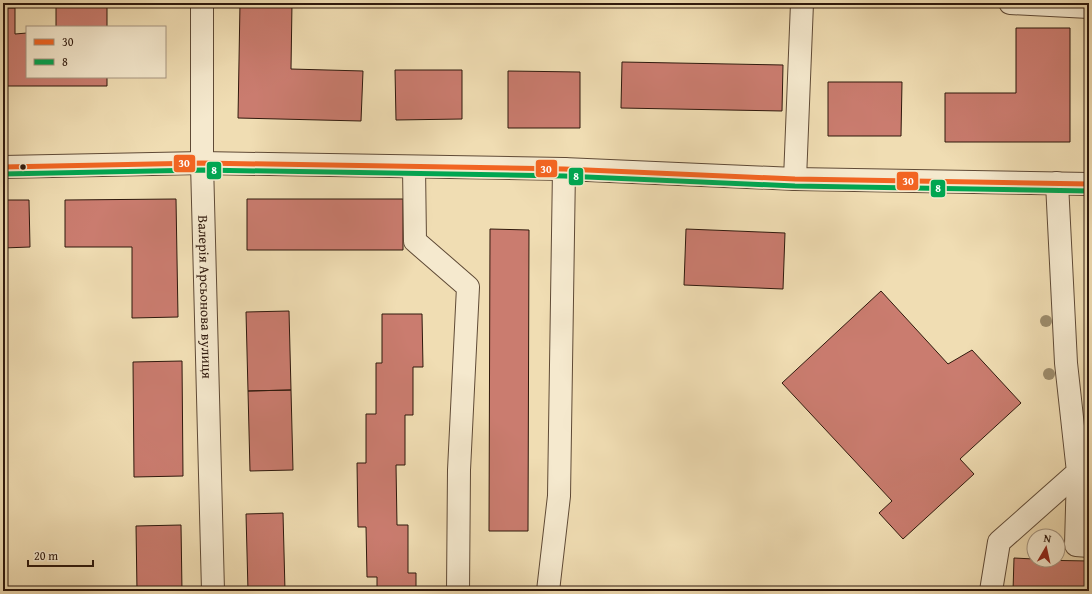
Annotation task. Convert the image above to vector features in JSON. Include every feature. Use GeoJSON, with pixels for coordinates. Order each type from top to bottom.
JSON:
{"type":"FeatureCollection","features":[{"type":"Feature","properties":{"kind":"street","name":"Валерія Арсьонова вулиця"},"geometry":{"type":"LineString","coordinates":[[202,3],[202,163],[213,591]]}},
{"type":"Feature","properties":{"kind":"street"},"geometry":{"type":"LineString","coordinates":[[796,179],[802,3]]}},
{"type":"Feature","properties":{"kind":"street"},"geometry":{"type":"LineString","coordinates":[[1010,3],[1089,7]]}},
{"type":"Feature","properties":{"kind":"street"},"geometry":{"type":"LineString","coordinates":[[3,167],[202,163],[564,169],[796,179],[1089,184]]}},
{"type":"Feature","properties":{"kind":"street"},"geometry":{"type":"LineString","coordinates":[[414,167],[415,241],[468,287],[459,470],[458,591]]}},
{"type":"Feature","properties":{"kind":"street"},"geometry":{"type":"LineString","coordinates":[[548,591],[559,496],[564,169]]}},
{"type":"Feature","properties":{"kind":"street"},"geometry":{"type":"LineString","coordinates":[[1056,183],[1066,363],[1084,471],[1076,545],[1089,546]]}},
{"type":"Feature","properties":{"kind":"street"},"geometry":{"type":"LineString","coordinates":[[991,591],[998,542],[1084,471]]}},
{"type":"Feature","properties":{"kind":"building"},"geometry":{"type":"Polygon","coordinates":[[[240,3],[292,3],[291,69],[363,71],[361,121],[238,118],[240,3]]]}},
{"type":"Feature","properties":{"kind":"building"},"geometry":{"type":"Polygon","coordinates":[[[56,7],[107,7],[107,26],[56,26],[56,7]]]}},
{"type":"Feature","properties":{"kind":"building"},"geometry":{"type":"Polygon","coordinates":[[[3,8],[15,8],[15,34],[26,33],[26,78],[107,78],[107,86],[3,86],[3,8]]]}},
{"type":"Feature","properties":{"kind":"building"},"geometry":{"type":"Polygon","coordinates":[[[1016,28],[1070,28],[1070,142],[945,142],[945,93],[1016,93],[1016,28]]]}},
{"type":"Feature","properties":{"kind":"building"},"geometry":{"type":"Polygon","coordinates":[[[622,62],[783,65],[782,111],[621,108],[622,62]]]}},
{"type":"Feature","properties":{"kind":"building"},"geometry":{"type":"Polygon","coordinates":[[[395,70],[462,70],[462,119],[396,120],[395,70]]]}},
{"type":"Feature","properties":{"kind":"building"},"geometry":{"type":"Polygon","coordinates":[[[508,71],[580,72],[580,128],[508,128],[508,71]]]}},
{"type":"Feature","properties":{"kind":"building"},"geometry":{"type":"Polygon","coordinates":[[[828,82],[902,82],[901,136],[828,136],[828,82]]]}},
{"type":"Feature","properties":{"kind":"building"},"geometry":{"type":"Polygon","coordinates":[[[176,199],[178,317],[132,318],[132,247],[65,247],[65,200],[176,199]]]}},
{"type":"Feature","properties":{"kind":"building"},"geometry":{"type":"Polygon","coordinates":[[[247,199],[403,199],[403,250],[247,250],[247,199]]]}},
{"type":"Feature","properties":{"kind":"building"},"geometry":{"type":"Polygon","coordinates":[[[3,200],[29,200],[30,247],[3,248],[3,200]]]}},
{"type":"Feature","properties":{"kind":"building"},"geometry":{"type":"Polygon","coordinates":[[[490,229],[529,230],[528,531],[489,531],[490,229]]]}},
{"type":"Feature","properties":{"kind":"building"},"geometry":{"type":"Polygon","coordinates":[[[686,229],[785,233],[783,289],[684,285],[686,229]]]}},
{"type":"Feature","properties":{"kind":"building"},"geometry":{"type":"Polygon","coordinates":[[[881,291],[948,364],[972,350],[1021,403],[960,459],[974,474],[903,539],[879,513],[892,501],[782,383],[881,291]]]}},
{"type":"Feature","properties":{"kind":"building"},"geometry":{"type":"Polygon","coordinates":[[[289,311],[291,390],[248,391],[246,312],[289,311]]]}},
{"type":"Feature","properties":{"kind":"building"},"geometry":{"type":"Polygon","coordinates":[[[382,314],[422,314],[423,367],[413,367],[413,415],[405,415],[405,465],[396,465],[397,525],[408,525],[408,573],[416,573],[416,591],[377,591],[377,577],[367,577],[366,527],[358,527],[357,463],[366,463],[366,414],[376,414],[376,363],[382,363],[382,314]]]}},
{"type":"Feature","properties":{"kind":"building"},"geometry":{"type":"Polygon","coordinates":[[[182,361],[183,476],[134,477],[133,362],[182,361]]]}},
{"type":"Feature","properties":{"kind":"building"},"geometry":{"type":"Polygon","coordinates":[[[291,390],[293,470],[250,471],[248,391],[291,390]]]}},
{"type":"Feature","properties":{"kind":"building"},"geometry":{"type":"Polygon","coordinates":[[[283,513],[285,591],[248,591],[246,514],[283,513]]]}},
{"type":"Feature","properties":{"kind":"building"},"geometry":{"type":"Polygon","coordinates":[[[181,525],[182,591],[137,591],[136,526],[181,525]]]}},
{"type":"Feature","properties":{"kind":"building"},"geometry":{"type":"Polygon","coordinates":[[[1014,558],[1026,559],[1026,568],[1066,568],[1066,561],[1089,561],[1089,591],[1013,591],[1014,558]]]}},
{"type":"Feature","properties":{"kind":"transit line","name":"30"},"geometry":{"type":"LineString","coordinates":[[3,167],[202,163],[564,169],[795,179],[1089,184]]}},
{"type":"Feature","properties":{"kind":"transit line","name":"8"},"geometry":{"type":"LineString","coordinates":[[3,174],[202,170],[564,176],[795,186],[1089,191]]}}]}
